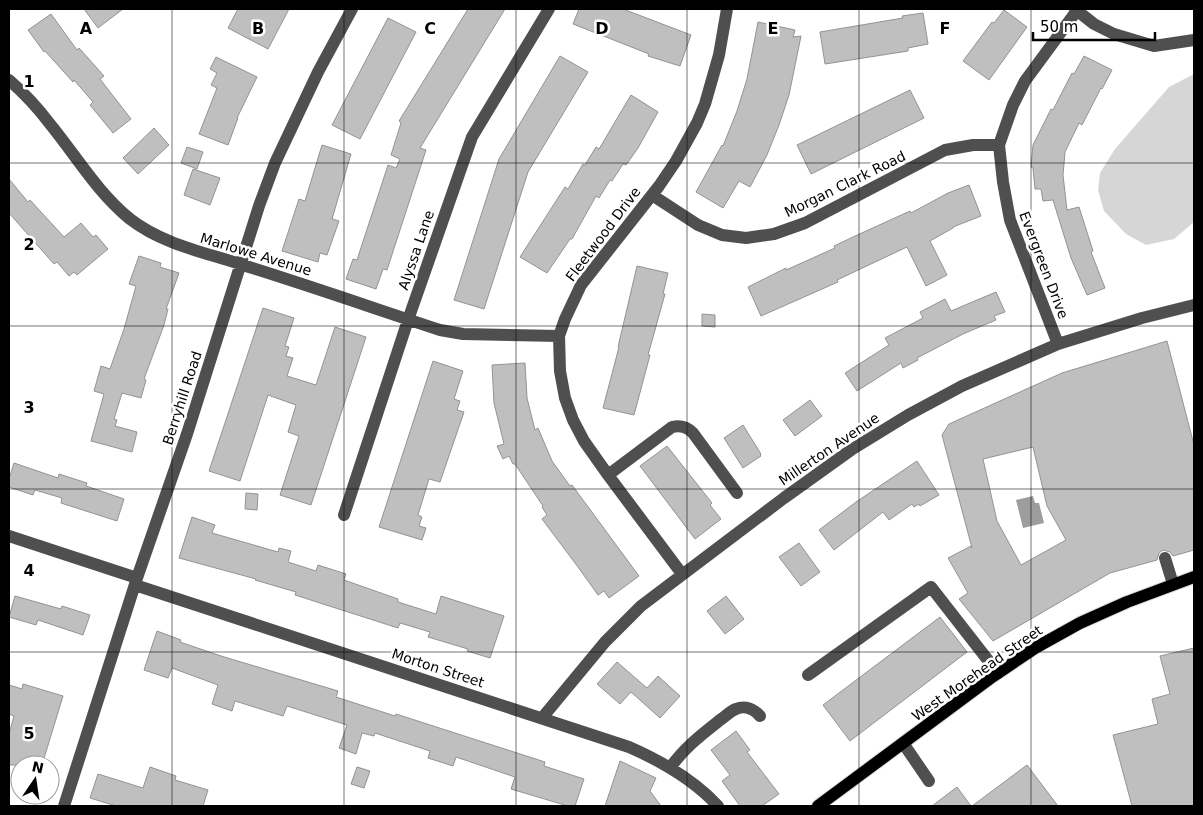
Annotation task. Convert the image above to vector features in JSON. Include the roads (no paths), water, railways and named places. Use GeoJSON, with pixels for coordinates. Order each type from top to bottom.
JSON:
{"type":"FeatureCollection","features":[{"type":"Feature","properties":{"kind":"main road","name":"West Morehead Street"},"geometry":{"type":"LineString","coordinates":[[818,806],[998,673],[1035,648],[1080,623],[1127,602],[1194,577]]}},
{"type":"Feature","properties":{"kind":"street","name":"Berryhill Road"},"geometry":{"type":"LineString","coordinates":[[64,806],[136,581],[187,434],[259,206],[275,163],[318,72],[352,9]]}},
{"type":"Feature","properties":{"kind":"street","name":"Alyssa Lane"},"geometry":{"type":"LineString","coordinates":[[344,515],[408,320],[472,137],[549,9]]}},
{"type":"Feature","properties":{"kind":"street","name":"Fleetwood Drive"},"geometry":{"type":"LineString","coordinates":[[682,574],[608,475],[584,441],[573,420],[565,398],[560,371],[559,336],[581,285],[652,195],[676,161],[705,104],[719,55],[727,9]]}},
{"type":"Feature","properties":{"kind":"street"},"geometry":{"type":"LineString","coordinates":[[1077,9],[1094,24],[1114,34],[1154,46],[1194,40]]}},
{"type":"Feature","properties":{"kind":"street","name":"Evergreen Drive"},"geometry":{"type":"LineString","coordinates":[[1058,344],[1010,220],[999,145],[1013,105],[1025,81],[1077,9]]}},
{"type":"Feature","properties":{"kind":"street","name":"Marlowe Avenue"},"geometry":{"type":"LineString","coordinates":[[9,80],[27,96],[51,124],[94,184],[109,200],[132,220],[158,236],[186,248],[440,330],[463,334],[559,336]]}},
{"type":"Feature","properties":{"kind":"street","name":"Morgan Clark Road"},"geometry":{"type":"LineString","coordinates":[[652,195],[698,225],[722,235],[746,238],[774,234],[805,223],[946,150],[973,145],[999,145]]}},
{"type":"Feature","properties":{"kind":"street","name":"Millerton Avenue"},"geometry":{"type":"LineString","coordinates":[[542,718],[605,642],[641,606],[784,498],[867,440],[962,386],[1058,344],[1142,318],[1194,305]]}},
{"type":"Feature","properties":{"kind":"street"},"geometry":{"type":"LineString","coordinates":[[608,475],[672,427],[683,426],[694,433],[737,493]]}},
{"type":"Feature","properties":{"kind":"street","name":"Morton Street"},"geometry":{"type":"LineString","coordinates":[[9,536],[136,581],[629,747],[670,768],[718,806]]}},
{"type":"Feature","properties":{"kind":"street"},"geometry":{"type":"LineString","coordinates":[[1165,558],[1173,584]]}},
{"type":"Feature","properties":{"kind":"street"},"geometry":{"type":"LineString","coordinates":[[808,675],[931,587],[998,673]]}},
{"type":"Feature","properties":{"kind":"street"},"geometry":{"type":"LineString","coordinates":[[670,768],[680,753],[691,742],[736,708],[748,708],[760,716]]}},
{"type":"Feature","properties":{"kind":"street"},"geometry":{"type":"LineString","coordinates":[[903,743],[929,781]]}}]}
